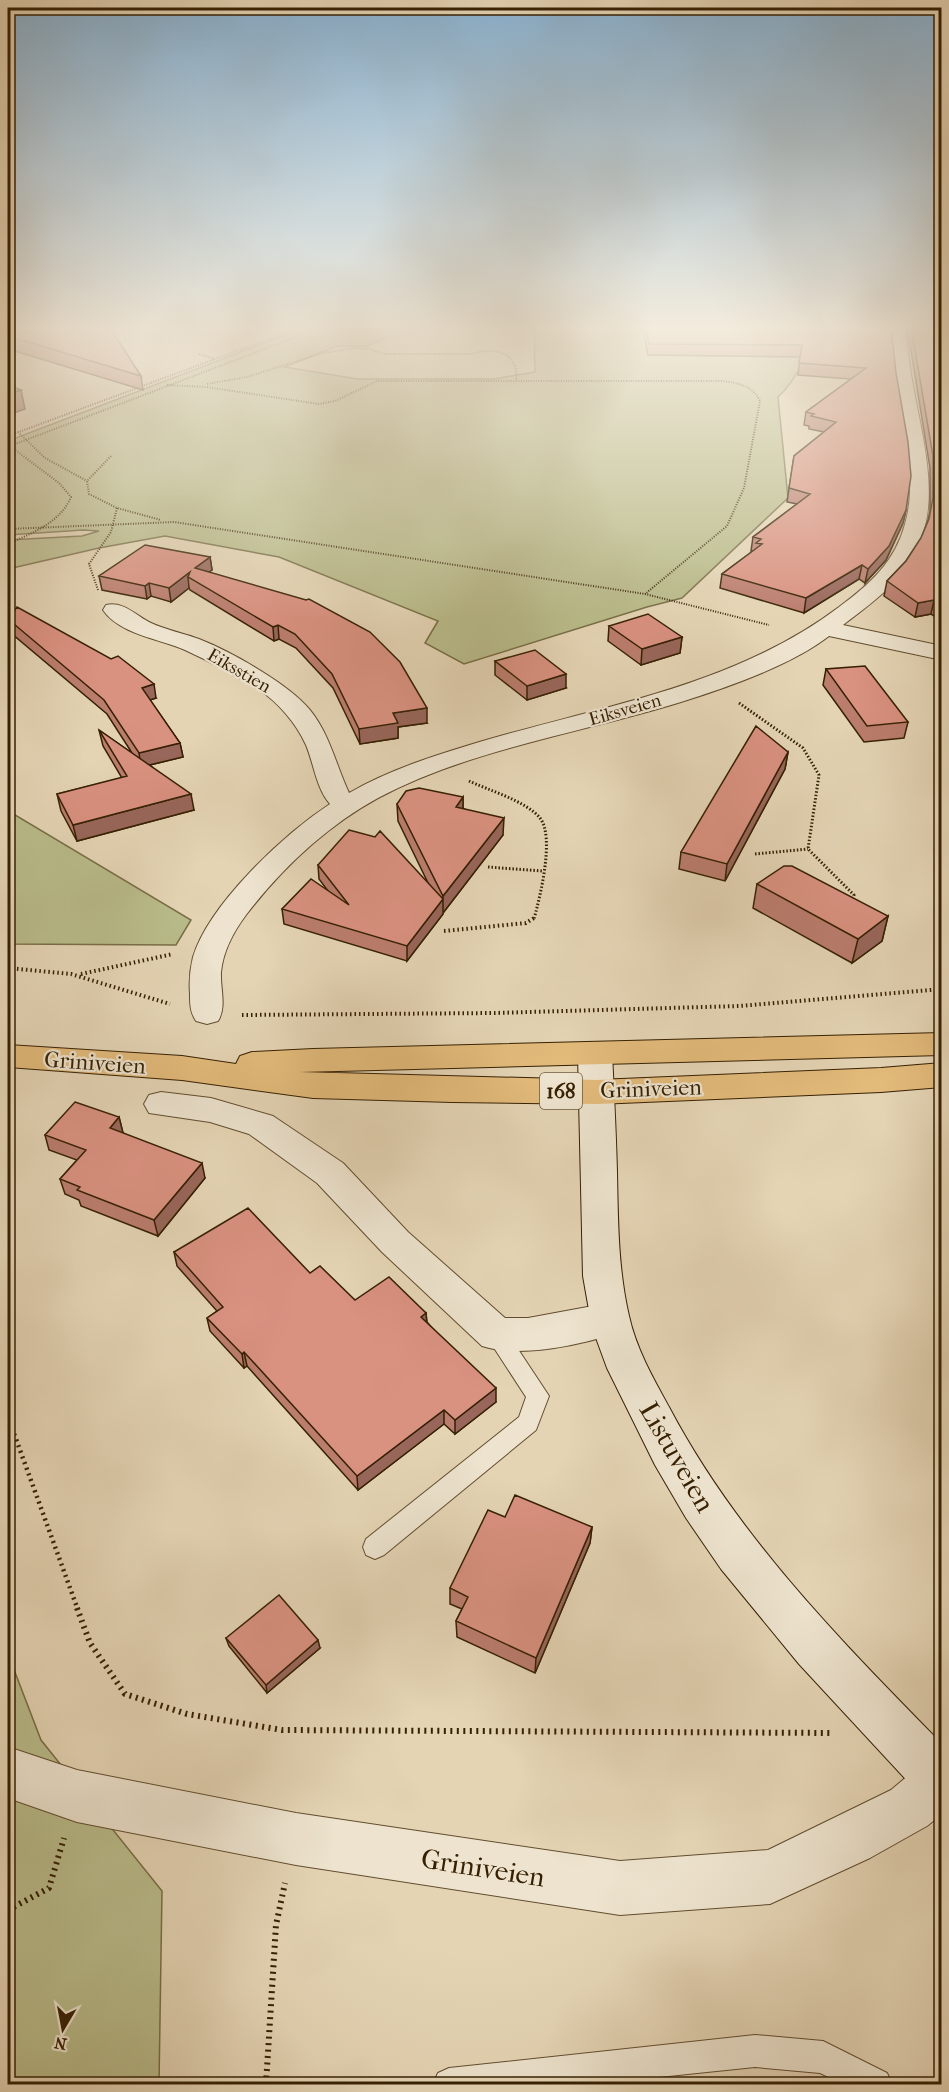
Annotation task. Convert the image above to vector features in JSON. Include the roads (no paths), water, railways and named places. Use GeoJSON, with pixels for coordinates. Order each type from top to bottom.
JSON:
{"type":"FeatureCollection","features":[{"type":"Feature","properties":{"kind":"main road","name":"Griniveien"},"geometry":{"type":"LineString","coordinates":[[8,1056],[182,1068],[313,1086],[596,1073],[942,1044]]}},
{"type":"Feature","properties":{"kind":"main road","name":"Griniveien"},"geometry":{"type":"LineString","coordinates":[[596,1073],[881,1080],[942,1075]]}},
{"type":"Feature","properties":{"kind":"street","name":"Eiksveien"},"geometry":{"type":"LineString","coordinates":[[207,1013],[207,967],[215,942],[228,920],[254,886],[286,851],[345,804],[387,783],[436,765],[494,746],[613,714],[711,684],[780,655],[820,633],[855,608],[892,572],[909,545],[918,517],[919,486],[911,424]]}},
{"type":"Feature","properties":{"kind":"street","name":"Eiksstien"},"geometry":{"type":"LineString","coordinates":[[114,610],[143,628],[193,645],[268,685],[300,714],[318,744],[336,794],[345,804]]}},
{"type":"Feature","properties":{"kind":"street"},"geometry":{"type":"LineString","coordinates":[[820,633],[942,653]]}},
{"type":"Feature","properties":{"kind":"street","name":"Listuveien"},"geometry":{"type":"LineString","coordinates":[[596,1073],[599,1256],[609,1319],[628,1368],[659,1434],[693,1492],[744,1564],[810,1642],[941,1781]]}},
{"type":"Feature","properties":{"kind":"street"},"geometry":{"type":"LineString","coordinates":[[161,1104],[211,1110],[261,1125],[330,1173],[395,1242],[496,1334],[528,1335],[609,1319]]}},
{"type":"Feature","properties":{"kind":"street","name":"Griniveien"},"geometry":{"type":"LineString","coordinates":[[8,1773],[77,1796],[296,1839],[620,1888],[770,1877],[851,1839],[909,1808],[941,1781]]}},
{"type":"Feature","properties":{"kind":"lane"},"geometry":{"type":"LineString","coordinates":[[375,1547],[528,1423],[538,1396],[496,1334]]}},
{"type":"Feature","properties":{"kind":"lane"},"geometry":{"type":"LineString","coordinates":[[449,2085],[755,2051],[823,2057],[876,2085]]}}]}
